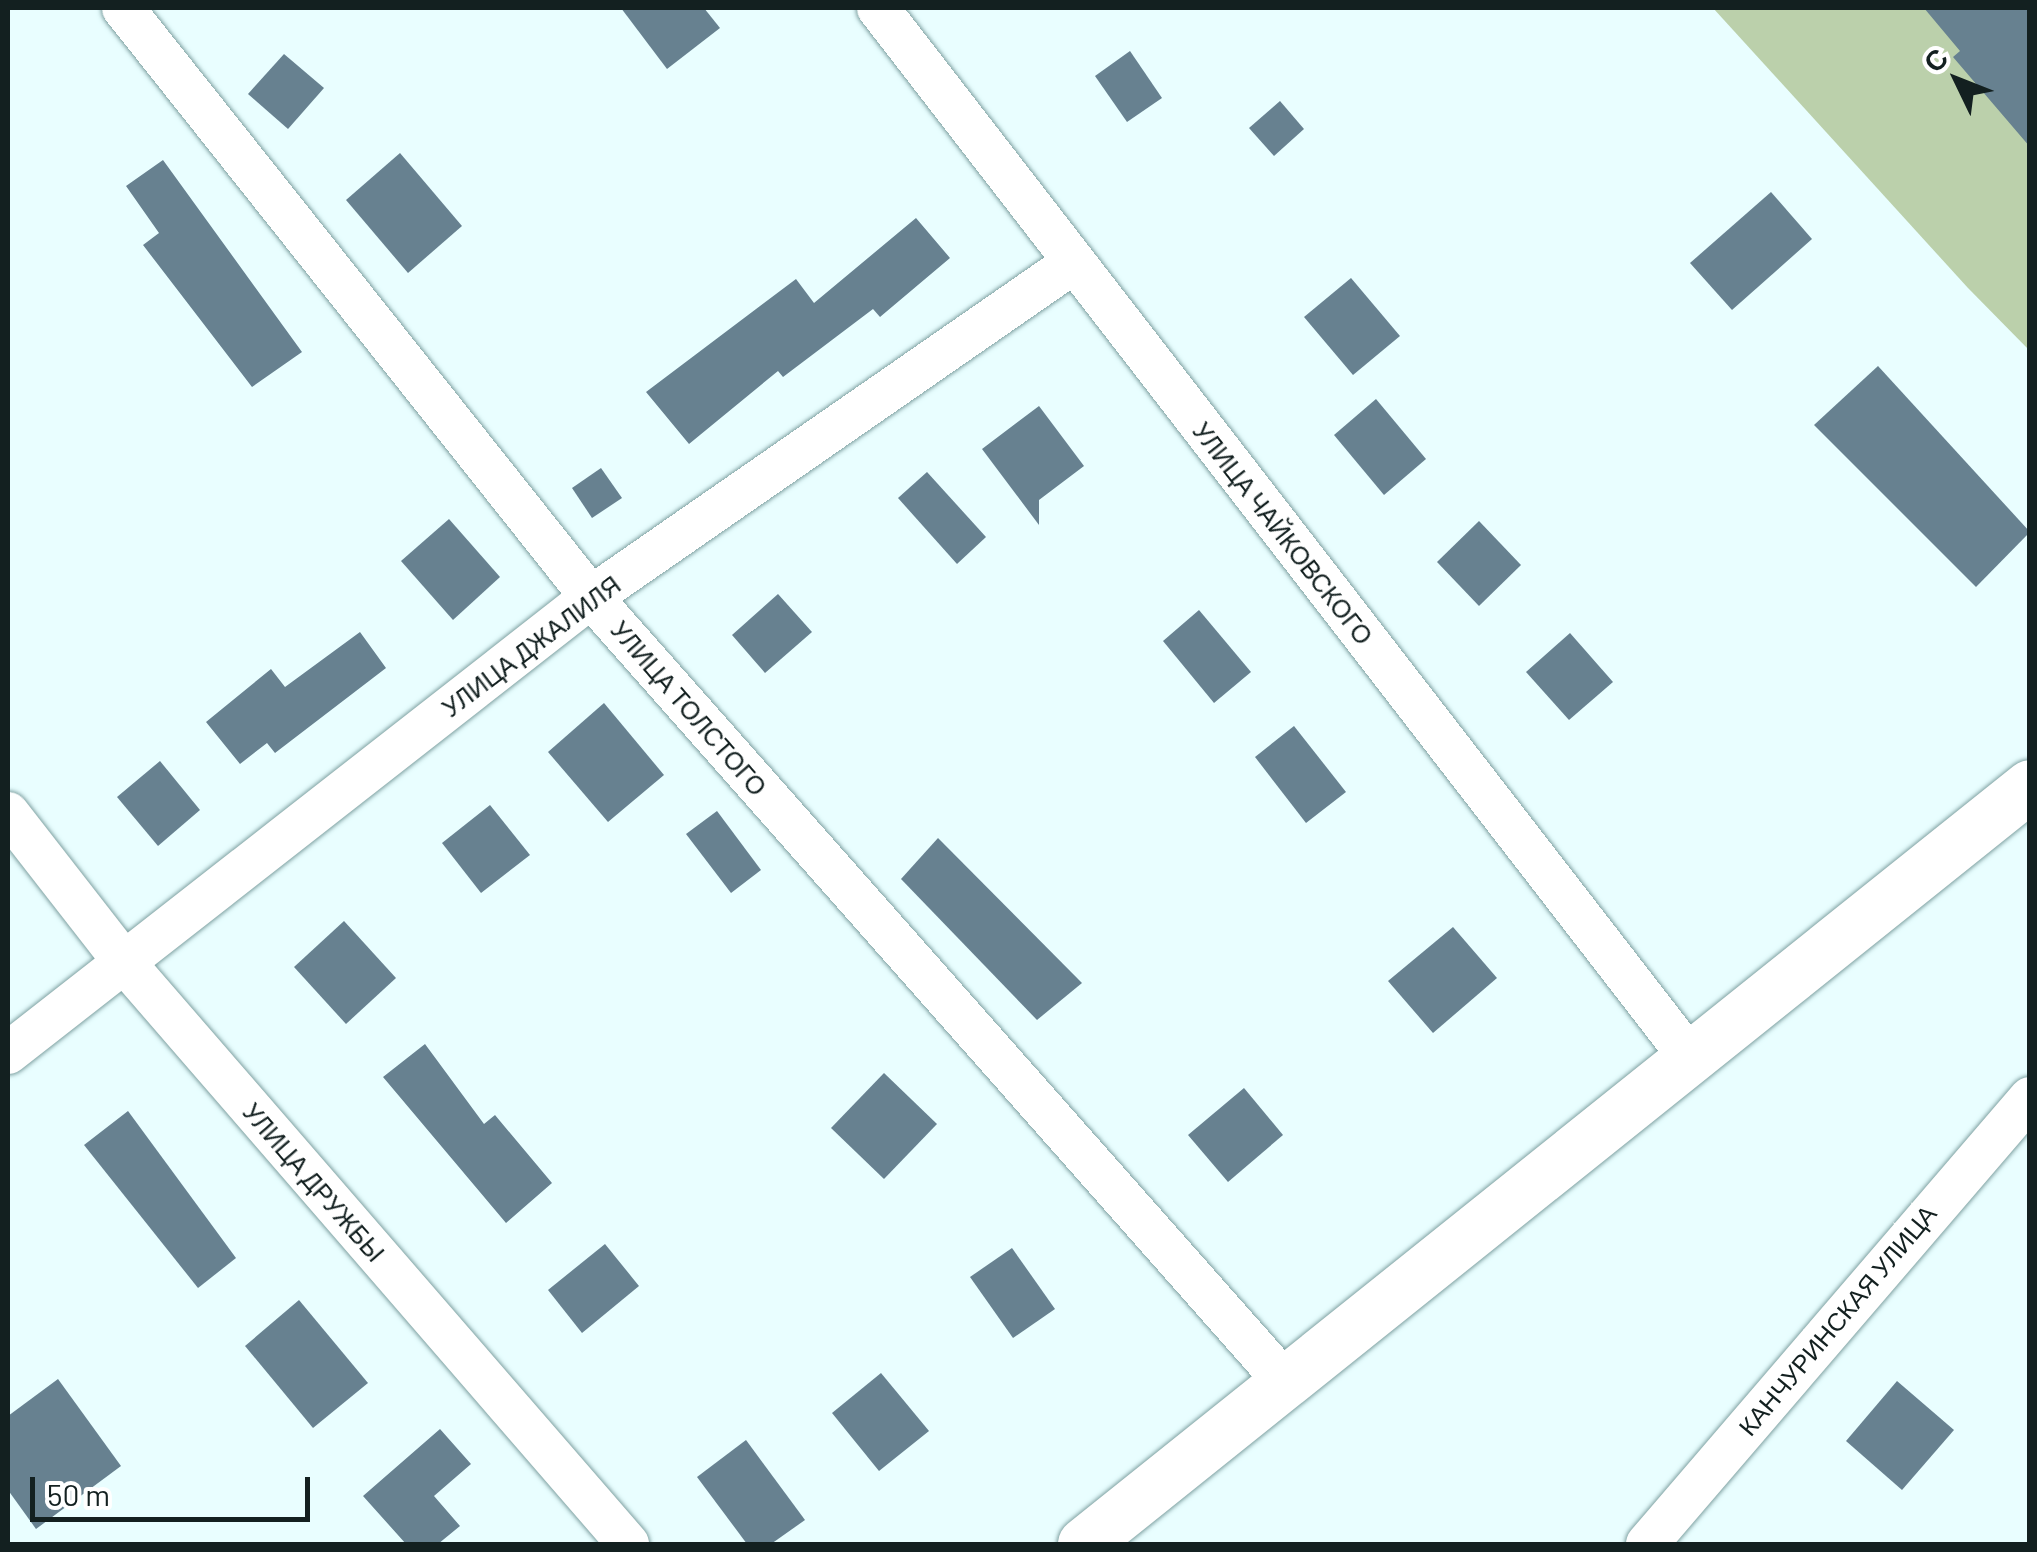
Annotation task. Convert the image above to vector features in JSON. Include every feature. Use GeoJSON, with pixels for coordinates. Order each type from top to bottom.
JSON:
{"type":"FeatureCollection","features":[{"type":"Feature","properties":{"kind":"main road"},"geometry":{"type":"LineString","coordinates":[[1084,1544],[2030,786]]}},
{"type":"Feature","properties":{"kind":"street","name":"УЛИЦА ТОЛСТОГО"},"geometry":{"type":"LineString","coordinates":[[123,8],[591,597],[1286,1382]]}},
{"type":"Feature","properties":{"kind":"street","name":"УЛИЦА ЧАЙКОВСКОГО"},"geometry":{"type":"LineString","coordinates":[[878,8],[1690,1058]]}},
{"type":"Feature","properties":{"kind":"street","name":"УЛИЦА ДЖАЛИЛЯ"},"geometry":{"type":"LineString","coordinates":[[8,1054],[591,597],[1073,264]]}},
{"type":"Feature","properties":{"kind":"street","name":"УЛИЦА ДРУЖБЫ"},"geometry":{"type":"LineString","coordinates":[[8,812],[124,962],[628,1544]]}},
{"type":"Feature","properties":{"kind":"street","name":"КАНЧУРИНСКАЯ УЛИЦА"},"geometry":{"type":"LineString","coordinates":[[1647,1544],[2030,1098]]}},
{"type":"Feature","properties":{"kind":"green space"},"geometry":{"type":"Polygon","coordinates":[[[1713,8],[2029,8],[2029,350],[1968,288],[1713,8]]]}},
{"type":"Feature","properties":{"kind":"building"},"geometry":{"type":"Polygon","coordinates":[[[621,8],[704,8],[720,28],[667,69],[621,8]]]}},
{"type":"Feature","properties":{"kind":"building"},"geometry":{"type":"Polygon","coordinates":[[[1924,8],[2030,8],[2030,147],[1953,57],[1960,51],[1924,8]]]}},
{"type":"Feature","properties":{"kind":"building"},"geometry":{"type":"Polygon","coordinates":[[[1130,51],[1162,98],[1127,122],[1095,76],[1130,51]]]}},
{"type":"Feature","properties":{"kind":"building"},"geometry":{"type":"Polygon","coordinates":[[[284,54],[324,88],[288,129],[248,94],[284,54]]]}},
{"type":"Feature","properties":{"kind":"building"},"geometry":{"type":"Polygon","coordinates":[[[1280,101],[1304,129],[1274,156],[1249,128],[1280,101]]]}},
{"type":"Feature","properties":{"kind":"building"},"geometry":{"type":"Polygon","coordinates":[[[400,153],[462,226],[408,273],[346,200],[400,153]]]}},
{"type":"Feature","properties":{"kind":"building"},"geometry":{"type":"Polygon","coordinates":[[[163,160],[302,352],[252,387],[143,245],[159,233],[126,186],[163,160]]]}},
{"type":"Feature","properties":{"kind":"building"},"geometry":{"type":"Polygon","coordinates":[[[1771,192],[1812,239],[1732,310],[1690,263],[1771,192]]]}},
{"type":"Feature","properties":{"kind":"building"},"geometry":{"type":"Polygon","coordinates":[[[916,218],[950,258],[880,317],[873,309],[783,377],[778,371],[689,444],[646,392],[796,279],[814,303],[916,218]]]}},
{"type":"Feature","properties":{"kind":"building"},"geometry":{"type":"Polygon","coordinates":[[[1351,278],[1400,336],[1353,375],[1304,317],[1351,278]]]}},
{"type":"Feature","properties":{"kind":"building"},"geometry":{"type":"Polygon","coordinates":[[[1878,366],[2030,532],[1976,587],[1814,425],[1878,366]]]}},
{"type":"Feature","properties":{"kind":"building"},"geometry":{"type":"Polygon","coordinates":[[[1376,399],[1426,459],[1384,495],[1334,435],[1376,399]]]}},
{"type":"Feature","properties":{"kind":"building"},"geometry":{"type":"Polygon","coordinates":[[[1039,406],[1084,466],[1039,500],[1039,525],[982,449],[1039,406]]]}},
{"type":"Feature","properties":{"kind":"building"},"geometry":{"type":"Polygon","coordinates":[[[601,468],[622,498],[592,518],[572,488],[601,468]]]}},
{"type":"Feature","properties":{"kind":"building"},"geometry":{"type":"Polygon","coordinates":[[[927,472],[986,537],[957,564],[898,498],[927,472]]]}},
{"type":"Feature","properties":{"kind":"building"},"geometry":{"type":"Polygon","coordinates":[[[449,519],[500,577],[453,620],[401,561],[449,519]]]}},
{"type":"Feature","properties":{"kind":"building"},"geometry":{"type":"Polygon","coordinates":[[[1479,521],[1521,565],[1479,606],[1437,562],[1479,521]]]}},
{"type":"Feature","properties":{"kind":"building"},"geometry":{"type":"Polygon","coordinates":[[[778,594],[812,632],[765,673],[732,635],[778,594]]]}},
{"type":"Feature","properties":{"kind":"building"},"geometry":{"type":"Polygon","coordinates":[[[1199,610],[1251,672],[1214,703],[1163,641],[1199,610]]]}},
{"type":"Feature","properties":{"kind":"building"},"geometry":{"type":"Polygon","coordinates":[[[360,632],[386,668],[275,753],[267,743],[240,764],[206,722],[271,669],[285,687],[360,632]]]}},
{"type":"Feature","properties":{"kind":"building"},"geometry":{"type":"Polygon","coordinates":[[[1570,633],[1613,682],[1569,720],[1526,672],[1570,633]]]}},
{"type":"Feature","properties":{"kind":"building"},"geometry":{"type":"Polygon","coordinates":[[[604,703],[664,775],[608,822],[548,752],[604,703]]]}},
{"type":"Feature","properties":{"kind":"building"},"geometry":{"type":"Polygon","coordinates":[[[1294,726],[1346,792],[1306,823],[1255,757],[1294,726]]]}},
{"type":"Feature","properties":{"kind":"building"},"geometry":{"type":"Polygon","coordinates":[[[160,761],[200,810],[158,846],[117,797],[160,761]]]}},
{"type":"Feature","properties":{"kind":"building"},"geometry":{"type":"Polygon","coordinates":[[[490,805],[530,855],[481,893],[442,843],[490,805]]]}},
{"type":"Feature","properties":{"kind":"building"},"geometry":{"type":"Polygon","coordinates":[[[717,811],[761,870],[731,893],[686,834],[717,811]]]}},
{"type":"Feature","properties":{"kind":"building"},"geometry":{"type":"Polygon","coordinates":[[[938,838],[1082,983],[1037,1020],[901,879],[938,838]]]}},
{"type":"Feature","properties":{"kind":"building"},"geometry":{"type":"Polygon","coordinates":[[[344,921],[396,978],[346,1024],[294,967],[344,921]]]}},
{"type":"Feature","properties":{"kind":"building"},"geometry":{"type":"Polygon","coordinates":[[[1453,927],[1497,978],[1433,1033],[1388,981],[1453,927]]]}},
{"type":"Feature","properties":{"kind":"building"},"geometry":{"type":"Polygon","coordinates":[[[425,1044],[484,1124],[495,1115],[552,1183],[506,1223],[383,1077],[425,1044]]]}},
{"type":"Feature","properties":{"kind":"building"},"geometry":{"type":"Polygon","coordinates":[[[884,1073],[937,1124],[884,1179],[831,1128],[884,1073]]]}},
{"type":"Feature","properties":{"kind":"building"},"geometry":{"type":"Polygon","coordinates":[[[1244,1088],[1283,1135],[1228,1182],[1188,1135],[1244,1088]]]}},
{"type":"Feature","properties":{"kind":"building"},"geometry":{"type":"Polygon","coordinates":[[[128,1111],[236,1258],[198,1288],[84,1145],[128,1111]]]}},
{"type":"Feature","properties":{"kind":"building"},"geometry":{"type":"Polygon","coordinates":[[[605,1244],[639,1286],[582,1333],[548,1290],[605,1244]]]}},
{"type":"Feature","properties":{"kind":"building"},"geometry":{"type":"Polygon","coordinates":[[[1012,1248],[1055,1309],[1013,1338],[970,1277],[1012,1248]]]}},
{"type":"Feature","properties":{"kind":"building"},"geometry":{"type":"Polygon","coordinates":[[[299,1300],[368,1383],[313,1428],[245,1346],[299,1300]]]}},
{"type":"Feature","properties":{"kind":"building"},"geometry":{"type":"Polygon","coordinates":[[[881,1373],[929,1431],[879,1471],[832,1413],[881,1373]]]}},
{"type":"Feature","properties":{"kind":"building"},"geometry":{"type":"Polygon","coordinates":[[[58,1379],[121,1466],[36,1529],[8,1490],[8,1416],[58,1379]]]}},
{"type":"Feature","properties":{"kind":"building"},"geometry":{"type":"Polygon","coordinates":[[[1897,1381],[1954,1430],[1902,1490],[1846,1441],[1897,1381]]]}},
{"type":"Feature","properties":{"kind":"building"},"geometry":{"type":"Polygon","coordinates":[[[440,1429],[471,1464],[434,1496],[460,1526],[438,1544],[406,1544],[363,1496],[440,1429]]]}},
{"type":"Feature","properties":{"kind":"building"},"geometry":{"type":"Polygon","coordinates":[[[746,1440],[805,1520],[771,1544],[747,1544],[697,1477],[746,1440]]]}}]}
